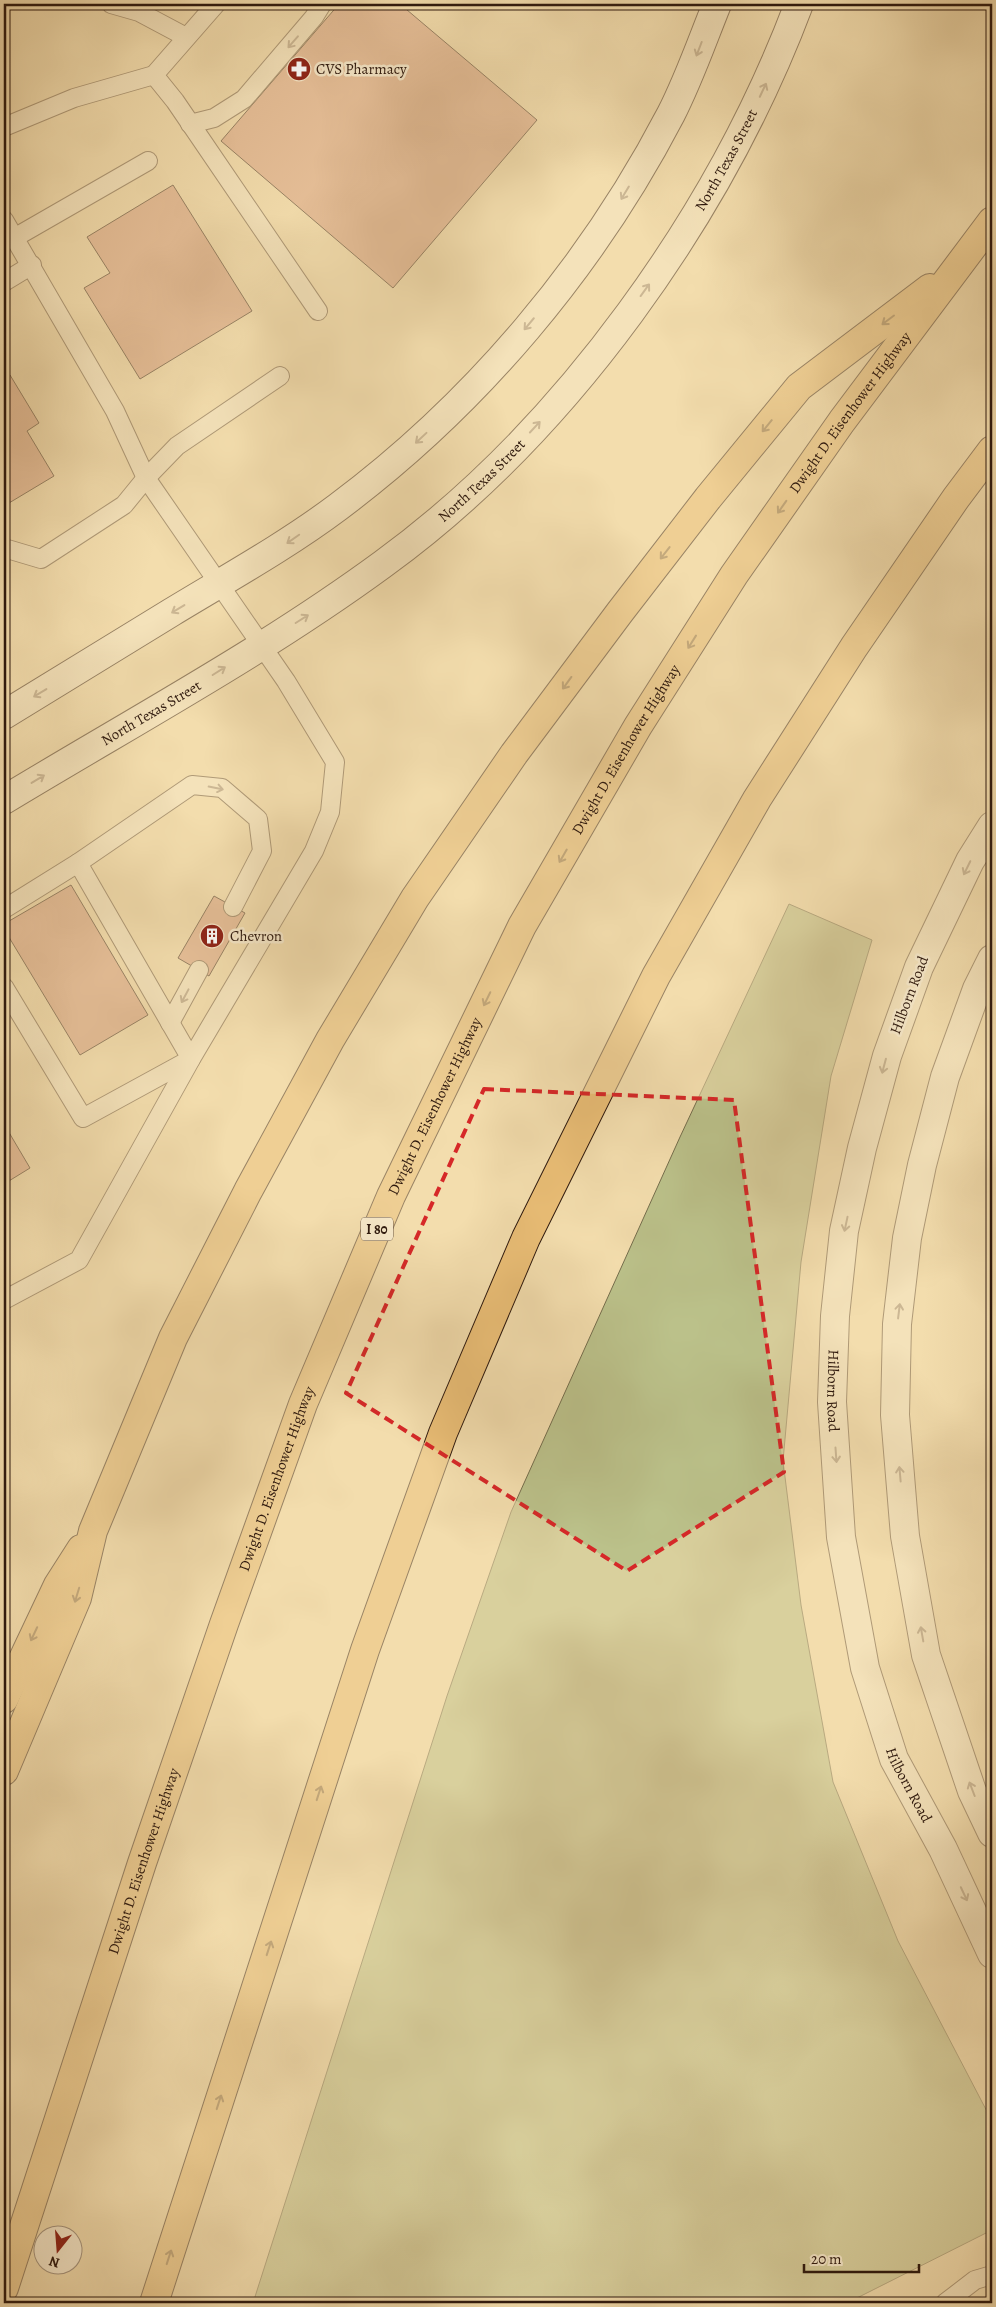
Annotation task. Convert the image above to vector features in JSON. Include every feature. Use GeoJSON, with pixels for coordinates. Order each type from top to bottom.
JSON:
{"type":"FeatureCollection","features":[{"type":"Feature","properties":{"kind":"highway","name":"Dwight D. Eisenhower Highway"},"geometry":{"type":"LineString","coordinates":[[4,2288],[142,1863],[224,1624],[303,1404],[391,1196],[522,926],[638,726],[740,567],[842,421],[992,221]]}},
{"type":"Feature","properties":{"kind":"highway"},"geometry":{"type":"LineString","coordinates":[[4,1770],[77,1598],[93,1531],[172,1338],[248,1191],[330,1040],[415,898],[514,754],[620,612],[708,498],[799,387],[955,269]]}},
{"type":"Feature","properties":{"kind":"highway"},"geometry":{"type":"LineString","coordinates":[[154,2303],[365,1650],[443,1433],[526,1238],[656,976],[757,799],[860,639],[956,498],[992,450]]}},
{"type":"Feature","properties":{"kind":"highway"},"geometry":{"type":"LineString","coordinates":[[4,1698],[58,1585],[93,1531]]}},
{"type":"Feature","properties":{"kind":"main road"},"geometry":{"type":"LineString","coordinates":[[4,715],[292,539],[338,507],[394,462],[456,405],[506,351],[561,285],[607,223],[672,112],[717,4]]}},
{"type":"Feature","properties":{"kind":"main road","name":"North Texas Street"},"geometry":{"type":"LineString","coordinates":[[4,800],[261,644],[377,568],[439,520],[503,461],[557,404],[617,330],[668,258],[703,204],[737,144],[765,88],[799,4]]}},
{"type":"Feature","properties":{"kind":"main road","name":"Hilborn Road"},"geometry":{"type":"LineString","coordinates":[[992,826],[970,861],[919,966],[886,1056],[862,1148],[844,1231],[835,1316],[832,1402],[841,1537],[865,1668],[894,1759],[943,1849],[992,1954]]}},
{"type":"Feature","properties":{"kind":"main road"},"geometry":{"type":"LineString","coordinates":[[992,959],[978,989],[945,1077],[922,1165],[907,1238],[897,1324],[895,1415],[905,1536],[926,1655],[972,1791],[992,1833]]}},
{"type":"Feature","properties":{"kind":"lane"},"geometry":{"type":"LineString","coordinates":[[111,4],[139,12],[186,37]]}},
{"type":"Feature","properties":{"kind":"lane"},"geometry":{"type":"LineString","coordinates":[[4,127],[74,98],[154,75],[216,4]]}},
{"type":"Feature","properties":{"kind":"lane"},"geometry":{"type":"LineString","coordinates":[[190,124],[214,118],[244,99],[314,17],[322,4]]}},
{"type":"Feature","properties":{"kind":"lane"},"geometry":{"type":"LineString","coordinates":[[154,75],[190,124],[318,311]]}},
{"type":"Feature","properties":{"kind":"lane"},"geometry":{"type":"LineString","coordinates":[[14,238],[148,161]]}},
{"type":"Feature","properties":{"kind":"lane"},"geometry":{"type":"LineString","coordinates":[[4,220],[32,265],[115,411],[146,478],[286,681],[335,762],[330,812],[314,851],[191,1059],[79,1260],[4,1300]]}},
{"type":"Feature","properties":{"kind":"lane"},"geometry":{"type":"LineString","coordinates":[[4,282],[32,265]]}},
{"type":"Feature","properties":{"kind":"lane"},"geometry":{"type":"LineString","coordinates":[[4,548],[41,559],[124,505],[146,478],[177,446],[280,376]]}},
{"type":"Feature","properties":{"kind":"lane"},"geometry":{"type":"LineString","coordinates":[[4,909],[78,863],[192,785],[222,788],[258,819],[262,851],[233,906]]}},
{"type":"Feature","properties":{"kind":"lane"},"geometry":{"type":"LineString","coordinates":[[78,863],[191,1059]]}},
{"type":"Feature","properties":{"kind":"lane"},"geometry":{"type":"LineString","coordinates":[[170,1023],[199,970]]}},
{"type":"Feature","properties":{"kind":"lane"},"geometry":{"type":"LineString","coordinates":[[4,987],[83,1118],[191,1059]]}},
{"type":"Feature","properties":{"kind":"lane"},"geometry":{"type":"LineString","coordinates":[[945,2303],[975,2280],[992,2274]]}},
{"type":"Feature","properties":{"kind":"highlighted area"},"geometry":{"type":"Polygon","coordinates":[[[484,1089],[734,1100],[784,1472],[627,1571],[346,1393],[484,1089]]]}},
{"type":"Feature","properties":{"kind":"green space"},"geometry":{"type":"Polygon","coordinates":[[[789,904],[872,940],[831,1076],[801,1262],[783,1461],[801,1605],[833,1782],[898,1941],[992,2121],[992,2230],[847,2303],[253,2303],[447,1696],[511,1512],[680,1137],[789,904]]]}},
{"type":"Feature","properties":{"kind":"building","name":"CVS Pharmacy"},"geometry":{"type":"Polygon","coordinates":[[[339,4],[400,4],[537,120],[393,288],[221,141],[339,4]]]}},
{"type":"Feature","properties":{"kind":"building"},"geometry":{"type":"Polygon","coordinates":[[[173,185],[252,311],[140,379],[84,288],[110,273],[87,237],[173,185]]]}},
{"type":"Feature","properties":{"kind":"building"},"geometry":{"type":"Polygon","coordinates":[[[10,375],[39,423],[27,431],[54,476],[4,506],[4,379],[10,375]]]}},
{"type":"Feature","properties":{"kind":"building"},"geometry":{"type":"Polygon","coordinates":[[[71,885],[148,1015],[80,1055],[4,929],[4,924],[71,885]]]}},
{"type":"Feature","properties":{"kind":"building","name":"Chevron"},"geometry":{"type":"Polygon","coordinates":[[[214,896],[245,913],[209,976],[178,958],[214,896]]]}},
{"type":"Feature","properties":{"kind":"building"},"geometry":{"type":"Polygon","coordinates":[[[4,1124],[30,1168],[4,1184],[4,1124]]]}},
{"type":"Feature","properties":{"kind":"place","name":"CVS Pharmacy"},"geometry":{"type":"Point","coordinates":[299,69]}},
{"type":"Feature","properties":{"kind":"place","name":"Chevron"},"geometry":{"type":"Point","coordinates":[212,936]}}]}
